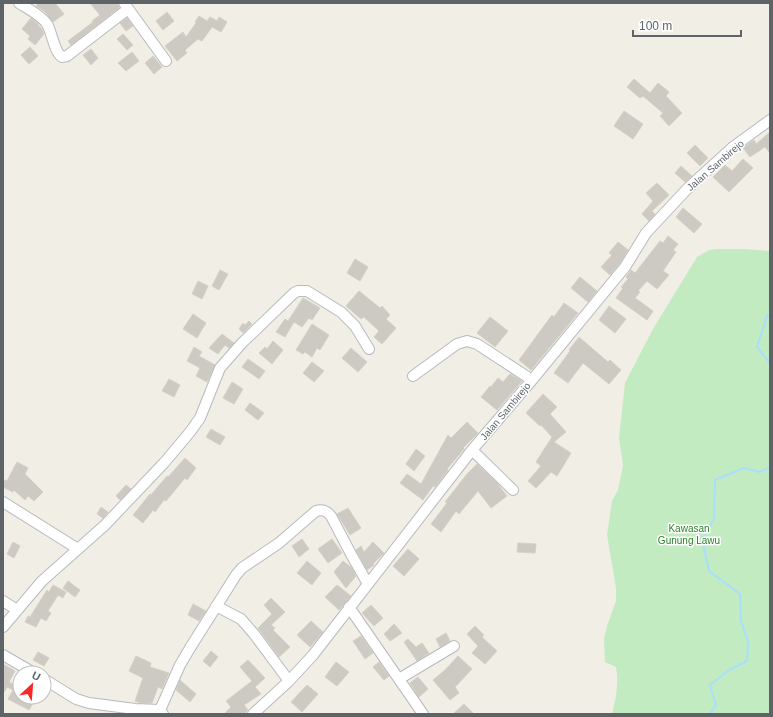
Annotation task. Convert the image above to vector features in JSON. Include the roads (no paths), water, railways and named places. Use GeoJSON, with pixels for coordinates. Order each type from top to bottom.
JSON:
{"type":"FeatureCollection","features":[{"type":"Feature","properties":{"kind":"street"},"geometry":{"type":"LineString","coordinates":[[20,3],[47,23],[58,53],[62,57],[67,56],[126,6],[166,61]]}},
{"type":"Feature","properties":{"kind":"street","name":"Jalan Sambirejo"},"geometry":{"type":"LineString","coordinates":[[253,714],[289,681],[313,655],[472,450],[532,380],[625,266],[646,233],[694,182],[733,147],[770,120]]}},
{"type":"Feature","properties":{"kind":"street"},"geometry":{"type":"LineString","coordinates":[[3,627],[42,582],[130,500],[164,463],[200,418],[220,368],[238,347],[294,293],[298,291],[307,291],[340,312],[355,326],[369,349]]}},
{"type":"Feature","properties":{"kind":"street"},"geometry":{"type":"LineString","coordinates":[[413,376],[457,344],[467,341],[477,344],[532,380]]}},
{"type":"Feature","properties":{"kind":"street"},"geometry":{"type":"LineString","coordinates":[[472,450],[513,490]]}},
{"type":"Feature","properties":{"kind":"street"},"geometry":{"type":"LineString","coordinates":[[3,502],[78,549]]}},
{"type":"Feature","properties":{"kind":"street"},"geometry":{"type":"LineString","coordinates":[[52,684],[76,699],[89,703],[161,712],[180,665],[216,606],[242,568],[279,543],[316,511],[326,511],[331,516],[368,584]]}},
{"type":"Feature","properties":{"kind":"street"},"geometry":{"type":"LineString","coordinates":[[3,601],[17,610]]}},
{"type":"Feature","properties":{"kind":"street"},"geometry":{"type":"LineString","coordinates":[[216,606],[241,619],[289,681]]}},
{"type":"Feature","properties":{"kind":"street"},"geometry":{"type":"LineString","coordinates":[[349,607],[423,714]]}},
{"type":"Feature","properties":{"kind":"street"},"geometry":{"type":"LineString","coordinates":[[399,679],[454,646]]}},
{"type":"Feature","properties":{"kind":"street"},"geometry":{"type":"LineString","coordinates":[[3,655],[20,665]]}},
{"type":"Feature","properties":{"kind":"waterway"},"geometry":{"type":"LineString","coordinates":[[770,315],[767,316],[757,347],[770,363]]}},
{"type":"Feature","properties":{"kind":"waterway"},"geometry":{"type":"LineString","coordinates":[[710,714],[716,705],[710,685],[729,670],[747,661],[748,641],[741,621],[740,594],[709,571],[702,539],[714,519],[715,480],[744,468],[760,472],[770,467]]}},
{"type":"Feature","properties":{"kind":"park label","name":"Kawasan Gunung Lawu"},"geometry":{"type":"Point","coordinates":[689,534]}}]}
